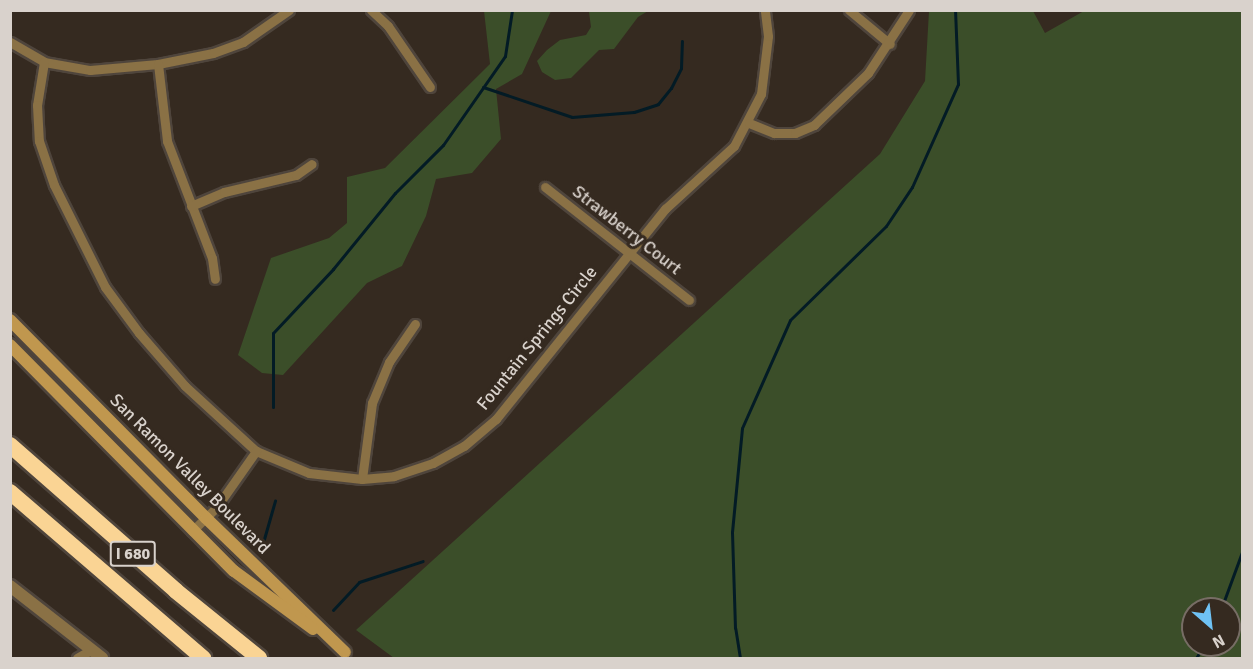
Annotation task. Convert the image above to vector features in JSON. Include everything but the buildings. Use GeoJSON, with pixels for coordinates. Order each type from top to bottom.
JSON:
{"type":"FeatureCollection","features":[{"type":"Feature","properties":{"kind":"highway","name":"I 680"},"geometry":{"type":"LineString","coordinates":[[10,445],[176,591],[259,658]]}},
{"type":"Feature","properties":{"kind":"highway","name":"I 680"},"geometry":{"type":"LineString","coordinates":[[10,492],[203,658]]}},
{"type":"Feature","properties":{"kind":"main road","name":"San Ramon Valley Boulevard"},"geometry":{"type":"LineString","coordinates":[[10,320],[206,518],[349,655]]}},
{"type":"Feature","properties":{"kind":"main road","name":"San Ramon Valley Boulevard"},"geometry":{"type":"LineString","coordinates":[[10,345],[192,531],[258,591],[349,655]]}},
{"type":"Feature","properties":{"kind":"street"},"geometry":{"type":"LineString","coordinates":[[10,42],[44,62],[90,70],[158,64],[213,53],[243,42],[289,10]]}},
{"type":"Feature","properties":{"kind":"street"},"geometry":{"type":"LineString","coordinates":[[371,10],[388,26],[430,87]]}},
{"type":"Feature","properties":{"kind":"street","name":"Fountain Springs Circle"},"geometry":{"type":"LineString","coordinates":[[44,62],[37,105],[39,141],[71,225],[105,287],[185,386],[256,451],[309,473],[362,479],[393,476],[433,463],[464,446],[496,419],[628,252],[665,209],[734,146],[749,123],[761,94],[766,67],[765,10]]}},
{"type":"Feature","properties":{"kind":"street"},"geometry":{"type":"LineString","coordinates":[[849,10],[890,44]]}},
{"type":"Feature","properties":{"kind":"street"},"geometry":{"type":"LineString","coordinates":[[749,123],[774,133],[795,133],[814,125],[868,74],[890,44],[909,10]]}},
{"type":"Feature","properties":{"kind":"street"},"geometry":{"type":"LineString","coordinates":[[158,64],[167,141],[212,258],[215,279]]}},
{"type":"Feature","properties":{"kind":"street"},"geometry":{"type":"LineString","coordinates":[[191,206],[224,192],[296,175],[312,165]]}},
{"type":"Feature","properties":{"kind":"street","name":"Strawberry Court"},"geometry":{"type":"LineString","coordinates":[[545,187],[689,300]]}},
{"type":"Feature","properties":{"kind":"street"},"geometry":{"type":"LineString","coordinates":[[362,479],[372,403],[388,362],[415,324]]}},
{"type":"Feature","properties":{"kind":"street"},"geometry":{"type":"LineString","coordinates":[[192,531],[206,518],[256,451]]}},
{"type":"Feature","properties":{"kind":"street"},"geometry":{"type":"LineString","coordinates":[[10,586],[102,658]]}},
{"type":"Feature","properties":{"kind":"street"},"geometry":{"type":"LineString","coordinates":[[77,658],[91,650]]}},
{"type":"Feature","properties":{"kind":"green space"},"geometry":{"type":"Polygon","coordinates":[[[484,11],[551,11],[522,74],[496,89],[501,139],[472,173],[436,179],[426,216],[402,266],[367,283],[283,375],[262,373],[238,355],[271,258],[329,238],[347,223],[347,177],[385,168],[490,64],[484,11]]]}},
{"type":"Feature","properties":{"kind":"green space"},"geometry":{"type":"Polygon","coordinates":[[[648,11],[638,17],[614,49],[599,50],[571,78],[555,80],[542,72],[537,61],[547,50],[560,40],[586,35],[591,27],[589,12],[648,11]]]}},
{"type":"Feature","properties":{"kind":"green space"},"geometry":{"type":"Polygon","coordinates":[[[929,11],[1033,11],[1045,33],[1084,11],[1242,11],[1242,658],[394,658],[356,630],[880,154],[925,81],[929,11]]]}},
{"type":"Feature","properties":{"kind":"waterway"},"geometry":{"type":"LineString","coordinates":[[273,407],[273,333],[333,269],[395,193],[443,145],[505,56],[512,10]]}},
{"type":"Feature","properties":{"kind":"waterway"},"geometry":{"type":"LineString","coordinates":[[740,658],[735,628],[732,532],[742,428],[790,320],[886,226],[912,187],[958,84],[955,10]]}},
{"type":"Feature","properties":{"kind":"waterway"},"geometry":{"type":"LineString","coordinates":[[483,87],[572,117],[634,112],[658,104],[671,88],[681,68],[682,41]]}},
{"type":"Feature","properties":{"kind":"waterway"},"geometry":{"type":"LineString","coordinates":[[264,539],[275,501]]}},
{"type":"Feature","properties":{"kind":"waterway"},"geometry":{"type":"LineString","coordinates":[[1225,597],[1242,552]]}},
{"type":"Feature","properties":{"kind":"waterway"},"geometry":{"type":"LineString","coordinates":[[333,610],[359,582],[423,561]]}}]}
